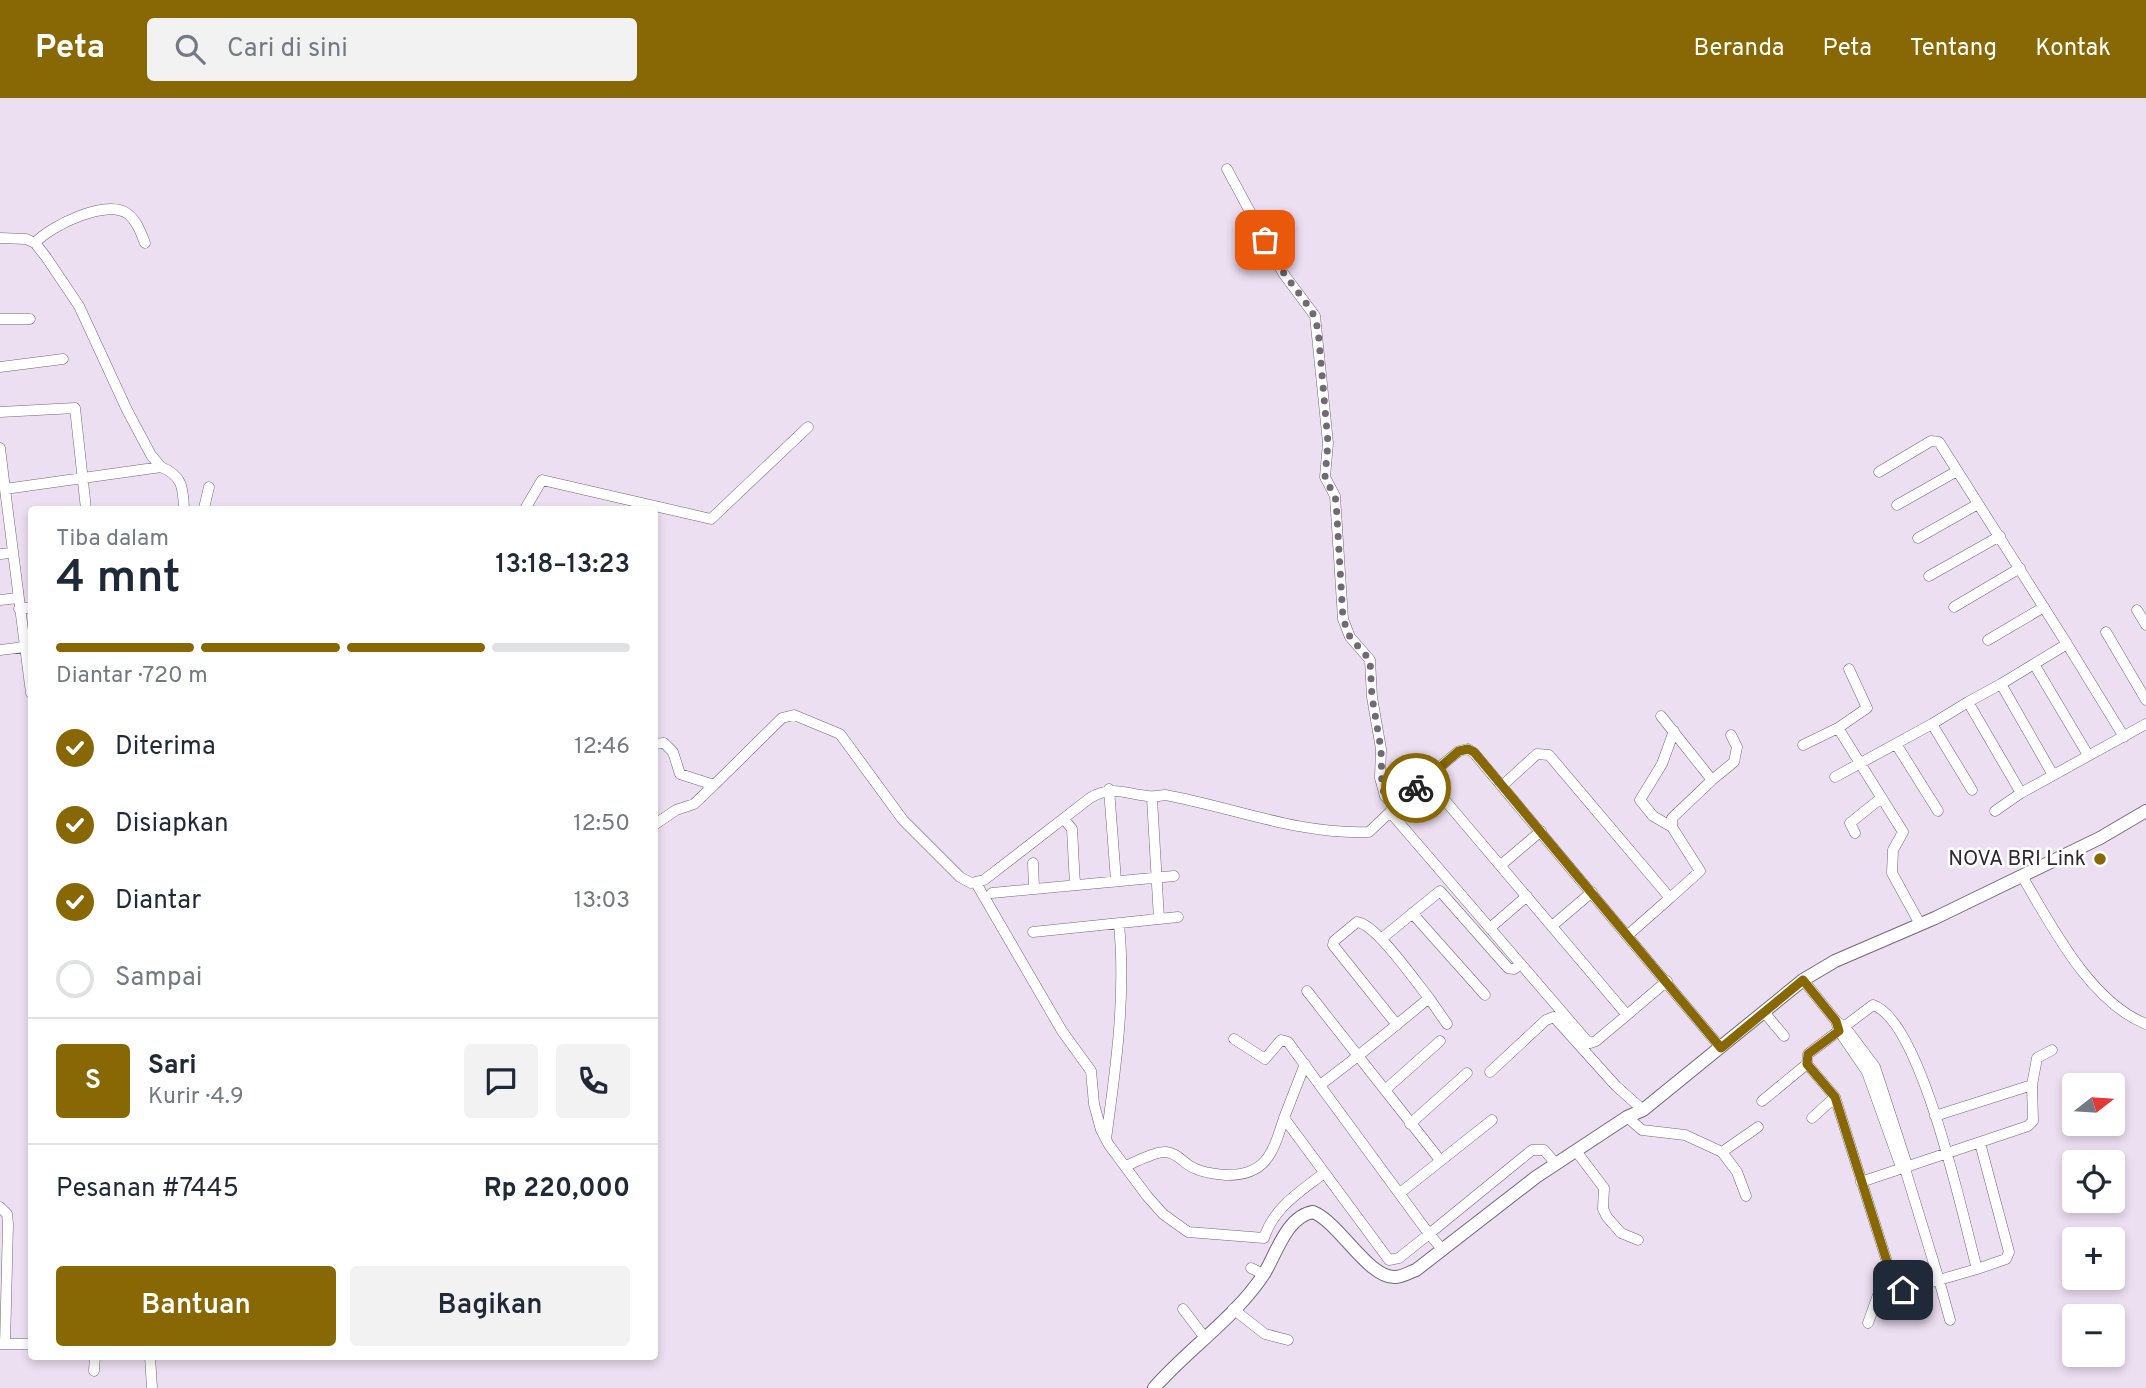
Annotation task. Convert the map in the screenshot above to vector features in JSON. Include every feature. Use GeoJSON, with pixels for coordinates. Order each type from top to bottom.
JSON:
{"type":"FeatureCollection","features":[{"type":"Feature","properties":{"kind":"street"},"geometry":{"type":"LineString","coordinates":[[1227,169],[1283,272],[1315,316],[1328,443],[1325,477],[1336,500],[1343,619],[1350,637],[1370,660],[1372,697],[1381,749],[1382,788],[1388,800],[1490,928],[1589,1043],[1596,1041],[1667,981]]}},
{"type":"Feature","properties":{"kind":"street"},"geometry":{"type":"LineString","coordinates":[[35,243],[53,228],[69,220],[112,209],[127,214],[139,229],[145,243]]}},
{"type":"Feature","properties":{"kind":"street"},"geometry":{"type":"LineString","coordinates":[[0,238],[16,238],[35,243],[79,306],[151,455],[161,467],[176,474],[181,480],[184,506]]}},
{"type":"Feature","properties":{"kind":"street"},"geometry":{"type":"LineString","coordinates":[[0,319],[30,319]]}},
{"type":"Feature","properties":{"kind":"street"},"geometry":{"type":"LineString","coordinates":[[0,367],[63,359]]}},
{"type":"Feature","properties":{"kind":"street"},"geometry":{"type":"LineString","coordinates":[[0,412],[74,407],[86,506]]}},
{"type":"Feature","properties":{"kind":"street"},"geometry":{"type":"LineString","coordinates":[[658,507],[711,519],[808,427]]}},
{"type":"Feature","properties":{"kind":"street"},"geometry":{"type":"LineString","coordinates":[[1880,472],[1936,440],[1939,442],[2124,737]]}},
{"type":"Feature","properties":{"kind":"street"},"geometry":{"type":"LineString","coordinates":[[0,448],[5,489],[2,506],[6,554],[28,661]]}},
{"type":"Feature","properties":{"kind":"street"},"geometry":{"type":"LineString","coordinates":[[5,489],[161,467]]}},
{"type":"Feature","properties":{"kind":"street"},"geometry":{"type":"LineString","coordinates":[[1897,505],[1956,471]]}},
{"type":"Feature","properties":{"kind":"street"},"geometry":{"type":"LineString","coordinates":[[527,506],[542,480],[655,506]]}},
{"type":"Feature","properties":{"kind":"street"},"geometry":{"type":"LineString","coordinates":[[206,506],[209,487]]}},
{"type":"Feature","properties":{"kind":"street"},"geometry":{"type":"LineString","coordinates":[[1918,538],[1978,504]]}},
{"type":"Feature","properties":{"kind":"street"},"geometry":{"type":"LineString","coordinates":[[1929,576],[2000,536]]}},
{"type":"Feature","properties":{"kind":"street"},"geometry":{"type":"LineString","coordinates":[[1954,607],[2020,568]]}},
{"type":"Feature","properties":{"kind":"street"},"geometry":{"type":"LineString","coordinates":[[0,600],[28,606]]}},
{"type":"Feature","properties":{"kind":"street"},"geometry":{"type":"LineString","coordinates":[[1988,640],[2043,607]]}},
{"type":"Feature","properties":{"kind":"street"},"geometry":{"type":"LineString","coordinates":[[2137,610],[2146,625]]}},
{"type":"Feature","properties":{"kind":"street"},"geometry":{"type":"LineString","coordinates":[[2106,632],[2146,701]]}},
{"type":"Feature","properties":{"kind":"street"},"geometry":{"type":"LineString","coordinates":[[1835,777],[1932,724],[2067,644]]}},
{"type":"Feature","properties":{"kind":"street"},"geometry":{"type":"LineString","coordinates":[[0,650],[24,647]]}},
{"type":"Feature","properties":{"kind":"street"},"geometry":{"type":"LineString","coordinates":[[2034,664],[2088,755]]}},
{"type":"Feature","properties":{"kind":"street"},"geometry":{"type":"LineString","coordinates":[[1803,745],[1838,728],[1867,708],[1849,669]]}},
{"type":"Feature","properties":{"kind":"street"},"geometry":{"type":"LineString","coordinates":[[2001,684],[2053,775]]}},
{"type":"Feature","properties":{"kind":"street"},"geometry":{"type":"LineString","coordinates":[[1968,702],[2021,793]]}},
{"type":"Feature","properties":{"kind":"street"},"geometry":{"type":"LineString","coordinates":[[658,822],[677,810],[694,804],[782,718],[794,715],[840,734],[903,820],[960,877],[976,883],[1062,1031],[1091,1071],[1097,1120],[1106,1139],[1147,1196],[1179,1228],[1200,1235],[1264,1238],[1280,1245]]}},
{"type":"Feature","properties":{"kind":"street"},"geometry":{"type":"LineString","coordinates":[[1661,716],[1712,780]]}},
{"type":"Feature","properties":{"kind":"street"},"geometry":{"type":"LineString","coordinates":[[1932,724],[1972,790]]}},
{"type":"Feature","properties":{"kind":"street"},"geometry":{"type":"LineString","coordinates":[[1995,811],[2021,793],[2146,724]]}},
{"type":"Feature","properties":{"kind":"street"},"geometry":{"type":"LineString","coordinates":[[1838,728],[1903,832],[1893,850],[1892,873],[1920,924]]}},
{"type":"Feature","properties":{"kind":"street"},"geometry":{"type":"LineString","coordinates":[[1628,935],[1700,871],[1672,827],[1653,816],[1640,800],[1662,764],[1674,731]]}},
{"type":"Feature","properties":{"kind":"street"},"geometry":{"type":"LineString","coordinates":[[1672,827],[1672,818],[1676,812],[1734,762],[1737,747],[1731,735]]}},
{"type":"Feature","properties":{"kind":"street"},"geometry":{"type":"LineString","coordinates":[[658,744],[664,743],[673,752],[680,774],[714,785]]}},
{"type":"Feature","properties":{"kind":"street"},"geometry":{"type":"LineString","coordinates":[[1896,744],[1938,811]]}},
{"type":"Feature","properties":{"kind":"street"},"geometry":{"type":"LineString","coordinates":[[976,883],[984,880],[1090,798],[1109,789],[1152,797],[1165,795],[1279,822],[1354,832],[1373,830],[1426,778],[1459,751],[1468,749],[1541,831],[1721,1048]]}},
{"type":"Feature","properties":{"kind":"street"},"geometry":{"type":"LineString","coordinates":[[1502,786],[1537,754],[1549,755],[1670,898]]}},
{"type":"Feature","properties":{"kind":"street"},"geometry":{"type":"LineString","coordinates":[[1426,778],[1627,1015]]}},
{"type":"Feature","properties":{"kind":"street"},"geometry":{"type":"LineString","coordinates":[[1109,789],[1116,881]]}},
{"type":"Feature","properties":{"kind":"street"},"geometry":{"type":"LineString","coordinates":[[1152,797],[1159,919]]}},
{"type":"Feature","properties":{"kind":"street"},"geometry":{"type":"LineString","coordinates":[[1855,833],[1850,823],[1880,799]]}},
{"type":"Feature","properties":{"kind":"street"},"geometry":{"type":"LineString","coordinates":[[1154,1388],[1233,1309],[1263,1274],[1292,1225],[1304,1214],[1313,1212],[1331,1223],[1346,1245],[1381,1273],[1395,1277],[1416,1270],[1556,1164],[1627,1117],[1643,1110],[1803,980],[1835,961],[1920,924],[2100,838],[2146,811]]}},
{"type":"Feature","properties":{"kind":"street"},"geometry":{"type":"LineString","coordinates":[[1064,819],[1072,829],[1075,885]]}},
{"type":"Feature","properties":{"kind":"street"},"geometry":{"type":"LineString","coordinates":[[1501,865],[1541,831]]}},
{"type":"Feature","properties":{"kind":"street"},"geometry":{"type":"LineString","coordinates":[[1033,863],[1034,889]]}},
{"type":"Feature","properties":{"kind":"street"},"geometry":{"type":"LineString","coordinates":[[992,893],[1174,876]]}},
{"type":"Feature","properties":{"kind":"street"},"geometry":{"type":"LineString","coordinates":[[2022,876],[2069,956],[2112,1003],[2146,1024]]}},
{"type":"Feature","properties":{"kind":"street"},"geometry":{"type":"LineString","coordinates":[[1381,939],[1440,891],[1508,968],[1514,969],[1521,964]]}},
{"type":"Feature","properties":{"kind":"street"},"geometry":{"type":"LineString","coordinates":[[1552,926],[1592,892]]}},
{"type":"Feature","properties":{"kind":"street"},"geometry":{"type":"LineString","coordinates":[[1490,928],[1527,896]]}},
{"type":"Feature","properties":{"kind":"street"},"geometry":{"type":"LineString","coordinates":[[1412,913],[1485,995]]}},
{"type":"Feature","properties":{"kind":"street"},"geometry":{"type":"LineString","coordinates":[[1033,932],[1178,917]]}},
{"type":"Feature","properties":{"kind":"street"},"geometry":{"type":"LineString","coordinates":[[1397,1025],[1333,944],[1357,922],[1363,923],[1381,939],[1447,1024]]}},
{"type":"Feature","properties":{"kind":"street"},"geometry":{"type":"LineString","coordinates":[[1106,1139],[1121,1013],[1123,963],[1119,924]]}},
{"type":"Feature","properties":{"kind":"street"},"geometry":{"type":"LineString","coordinates":[[1803,980],[1871,1070],[1905,1168],[1950,1320]]}},
{"type":"Feature","properties":{"kind":"street"},"geometry":{"type":"LineString","coordinates":[[1307,991],[1440,1160]]}},
{"type":"Feature","properties":{"kind":"street"},"geometry":{"type":"LineString","coordinates":[[1320,1085],[1429,998]]}},
{"type":"Feature","properties":{"kind":"street"},"geometry":{"type":"LineString","coordinates":[[1762,1101],[1807,1064],[1808,1054],[1840,1026],[1870,1006],[1878,1006],[1912,1049],[1936,1116],[1977,1269]]}},
{"type":"Feature","properties":{"kind":"street"},"geometry":{"type":"LineString","coordinates":[[1764,1012],[1784,1036]]}},
{"type":"Feature","properties":{"kind":"street"},"geometry":{"type":"LineString","coordinates":[[1490,1072],[1546,1020],[1554,1017],[1616,1086],[1643,1110]]}},
{"type":"Feature","properties":{"kind":"street"},"geometry":{"type":"LineString","coordinates":[[1234,1039],[1265,1059],[1285,1040],[1443,1250]]}},
{"type":"Feature","properties":{"kind":"street"},"geometry":{"type":"LineString","coordinates":[[1385,1090],[1440,1041]]}},
{"type":"Feature","properties":{"kind":"street"},"geometry":{"type":"LineString","coordinates":[[1861,1182],[2032,1123],[2032,1085],[2037,1058],[2052,1050]]}},
{"type":"Feature","properties":{"kind":"street"},"geometry":{"type":"LineString","coordinates":[[1126,1166],[1163,1152],[1178,1157],[1197,1170],[1229,1175],[1250,1172],[1268,1159],[1275,1146],[1283,1118],[1305,1064]]}},
{"type":"Feature","properties":{"kind":"street"},"geometry":{"type":"LineString","coordinates":[[1807,1064],[1835,1097],[1898,1290],[2007,1259],[2009,1252],[1980,1143]]}},
{"type":"Feature","properties":{"kind":"street"},"geometry":{"type":"LineString","coordinates":[[1410,1124],[1467,1073]]}},
{"type":"Feature","properties":{"kind":"street"},"geometry":{"type":"LineString","coordinates":[[1936,1116],[2032,1085]]}},
{"type":"Feature","properties":{"kind":"street"},"geometry":{"type":"LineString","coordinates":[[1812,1118],[1835,1097]]}},
{"type":"Feature","properties":{"kind":"street"},"geometry":{"type":"LineString","coordinates":[[1627,1117],[1642,1130],[1685,1135],[1722,1152],[1737,1172],[1745,1196]]}},
{"type":"Feature","properties":{"kind":"street"},"geometry":{"type":"LineString","coordinates":[[1283,1118],[1389,1259],[1399,1258],[1532,1150],[1544,1150],[1556,1164]]}},
{"type":"Feature","properties":{"kind":"street"},"geometry":{"type":"LineString","coordinates":[[1400,1193],[1492,1120]]}},
{"type":"Feature","properties":{"kind":"street"},"geometry":{"type":"LineString","coordinates":[[1722,1152],[1758,1127]]}},
{"type":"Feature","properties":{"kind":"street"},"geometry":{"type":"LineString","coordinates":[[1576,1151],[1604,1188],[1603,1209],[1607,1217],[1621,1233],[1638,1240]]}},
{"type":"Feature","properties":{"kind":"street"},"geometry":{"type":"LineString","coordinates":[[1264,1238],[1274,1216],[1288,1200],[1324,1172]]}},
{"type":"Feature","properties":{"kind":"street"},"geometry":{"type":"LineString","coordinates":[[0,1207],[8,1218],[2,1344],[28,1344]]}},
{"type":"Feature","properties":{"kind":"street"},"geometry":{"type":"LineString","coordinates":[[1868,1323],[1888,1266]]}},
{"type":"Feature","properties":{"kind":"street"},"geometry":{"type":"LineString","coordinates":[[1251,1268],[1263,1274]]}},
{"type":"Feature","properties":{"kind":"street"},"geometry":{"type":"LineString","coordinates":[[1183,1309],[1205,1338]]}},
{"type":"Feature","properties":{"kind":"street"},"geometry":{"type":"LineString","coordinates":[[1233,1309],[1265,1334],[1288,1340]]}},
{"type":"Feature","properties":{"kind":"street"},"geometry":{"type":"LineString","coordinates":[[94,1360],[94,1371]]}},
{"type":"Feature","properties":{"kind":"street"},"geometry":{"type":"LineString","coordinates":[[150,1360],[152,1388]]}},
{"type":"Feature","properties":{"kind":"way so far"},"geometry":{"type":"LineString","coordinates":[[1265,240],[1283,272],[1308,304],[1318,329],[1318,355],[1328,443],[1325,477],[1336,500],[1343,619],[1350,637],[1368,654],[1370,660],[1372,697],[1381,749],[1382,788],[1385,796],[1396,807],[1416,788]]}},
{"type":"Feature","properties":{"kind":"place","name":"NOVA BRI Link"},"geometry":{"type":"Point","coordinates":[2100,859]}},
{"type":"Feature","properties":{"kind":"route"},"geometry":{"type":"LineString","coordinates":[[1416,788],[1459,751],[1468,749],[1474,752],[1721,1048],[1803,980],[1836,1021],[1839,1031],[1808,1054],[1807,1064],[1835,1097],[1894,1284],[1898,1290],[1903,1290]]}}]}
